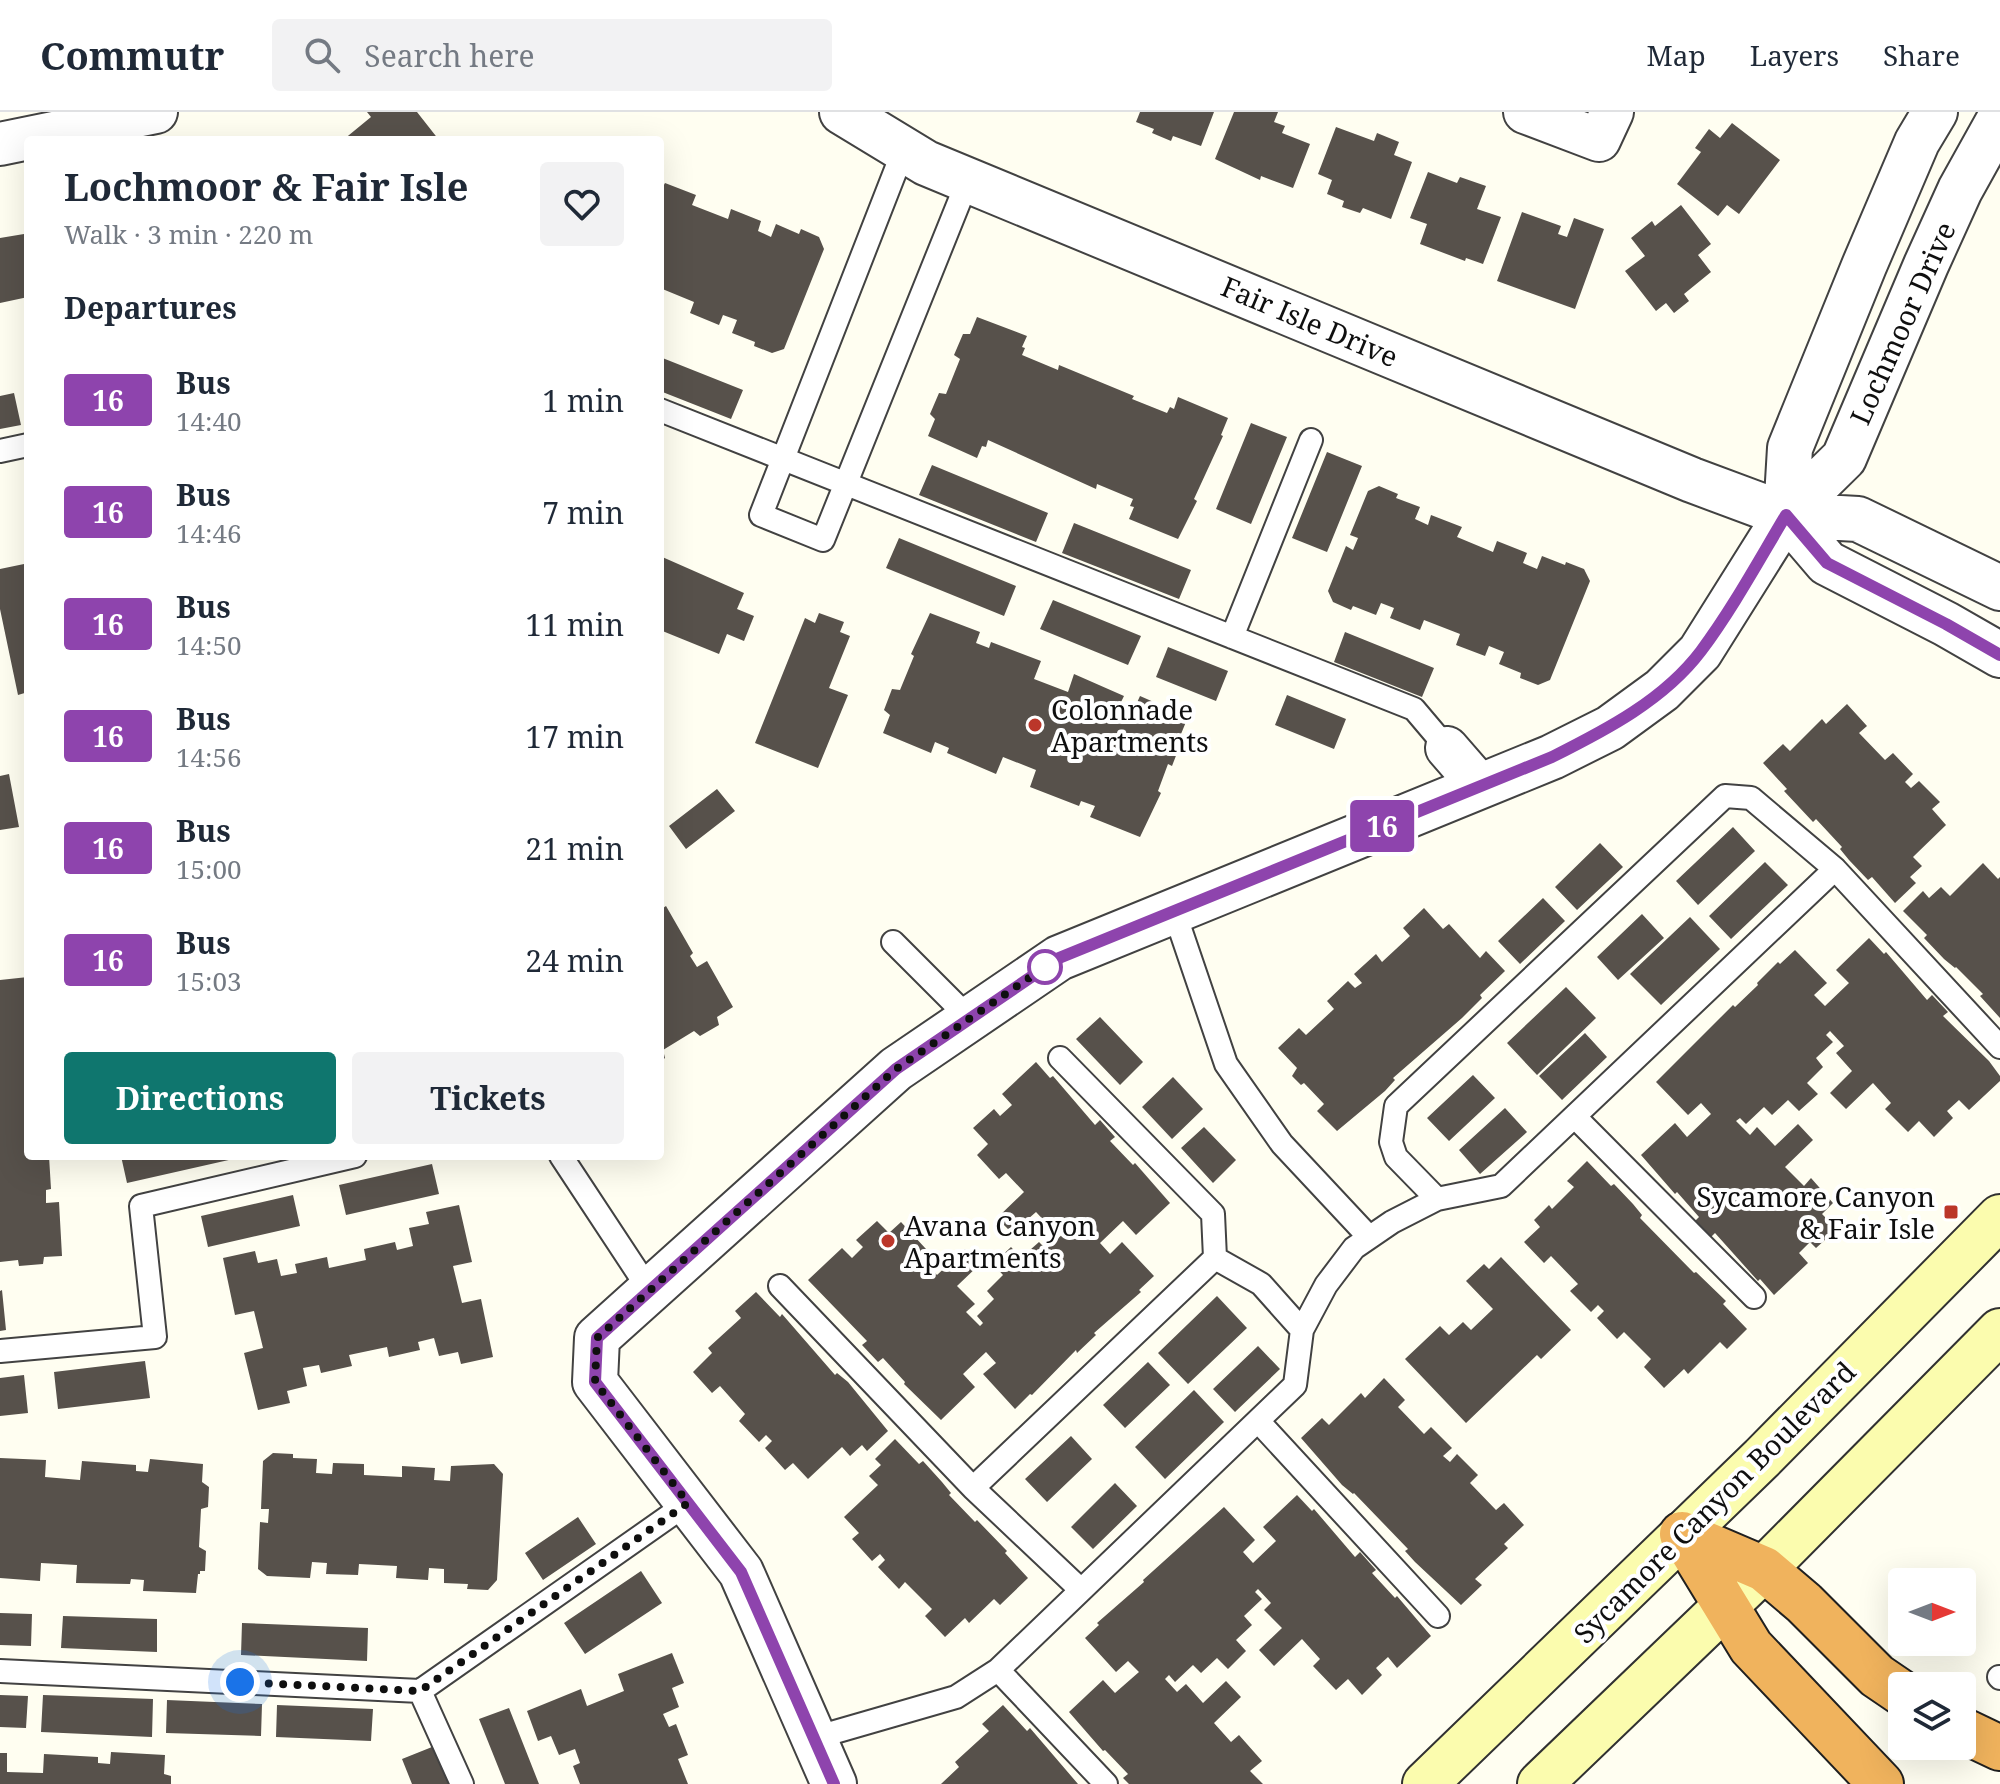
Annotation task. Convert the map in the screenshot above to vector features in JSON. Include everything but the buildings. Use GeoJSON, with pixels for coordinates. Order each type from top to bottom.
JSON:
{"type":"FeatureCollection","features":[{"type":"Feature","properties":{"kind":"highway"},"geometry":{"type":"LineString","coordinates":[[1682,1534],[1764,1569],[1888,1683]]}},
{"type":"Feature","properties":{"kind":"highway"},"geometry":{"type":"LineString","coordinates":[[1682,1534],[1751,1647],[1881,1784]]}},
{"type":"Feature","properties":{"kind":"highway"},"geometry":{"type":"LineString","coordinates":[[1976,1737],[2000,1748]]}},
{"type":"Feature","properties":{"kind":"main road","name":"Sycamore Canyon Boulevard"},"geometry":{"type":"LineString","coordinates":[[1425,1784],[1762,1458],[2000,1217]]}},
{"type":"Feature","properties":{"kind":"main road"},"geometry":{"type":"LineString","coordinates":[[1540,1784],[1764,1569],[2000,1331]]}},
{"type":"Feature","properties":{"kind":"street"},"geometry":{"type":"LineString","coordinates":[[39,136],[156,112]]}},
{"type":"Feature","properties":{"kind":"street","name":"Fair Isle Drive"},"geometry":{"type":"LineString","coordinates":[[842,112],[926,163],[1677,474],[1786,515],[1858,519],[2000,588]]}},
{"type":"Feature","properties":{"kind":"street"},"geometry":{"type":"LineString","coordinates":[[1525,112],[1606,126]]}},
{"type":"Feature","properties":{"kind":"street","name":"Lochmoor Drive"},"geometry":{"type":"LineString","coordinates":[[1786,515],[1790,448],[1917,142],[1935,112]]}},
{"type":"Feature","properties":{"kind":"street","name":"Lochmoor Drive"},"geometry":{"type":"LineString","coordinates":[[834,1784],[741,1572],[595,1382],[597,1338],[896,1069],[1059,958],[1552,757],[1610,728],[1662,690],[1700,652],[1786,515],[1844,458],[1960,190],[2000,118]]}},
{"type":"Feature","properties":{"kind":"street"},"geometry":{"type":"LineString","coordinates":[[0,144],[24,139]]}},
{"type":"Feature","properties":{"kind":"street","name":"Fair Isle Drive"},"geometry":{"type":"LineString","coordinates":[[1786,515],[1827,563],[2000,655]]}},
{"type":"Feature","properties":{"kind":"street"},"geometry":{"type":"LineString","coordinates":[[1447,748],[1480,786]]}},
{"type":"Feature","properties":{"kind":"lane"},"geometry":{"type":"LineString","coordinates":[[904,149],[761,515],[823,540],[968,180]]}},
{"type":"Feature","properties":{"kind":"lane"},"geometry":{"type":"LineString","coordinates":[[664,412],[1414,709],[1447,748]]}},
{"type":"Feature","properties":{"kind":"lane"},"geometry":{"type":"LineString","coordinates":[[1232,637],[1311,440]]}},
{"type":"Feature","properties":{"kind":"lane"},"geometry":{"type":"LineString","coordinates":[[0,451],[24,451]]}},
{"type":"Feature","properties":{"kind":"lane"},"geometry":{"type":"LineString","coordinates":[[1437,1199],[1396,1157],[1391,1142],[1396,1106],[1725,796],[1751,798],[1835,869],[2000,1047]]}},
{"type":"Feature","properties":{"kind":"lane"},"geometry":{"type":"LineString","coordinates":[[814,1738],[956,1697],[998,1670],[1295,1385],[1302,1330],[1326,1285],[1354,1248],[1392,1222],[1437,1199],[1501,1186],[1835,869]]}},
{"type":"Feature","properties":{"kind":"lane"},"geometry":{"type":"LineString","coordinates":[[1174,911],[1226,1064],[1282,1144],[1369,1237]]}},
{"type":"Feature","properties":{"kind":"lane"},"geometry":{"type":"LineString","coordinates":[[893,942],[970,1019]]}},
{"type":"Feature","properties":{"kind":"lane"},"geometry":{"type":"LineString","coordinates":[[973,1488],[1215,1258],[1213,1214],[1060,1058]]}},
{"type":"Feature","properties":{"kind":"lane"},"geometry":{"type":"LineString","coordinates":[[1575,1117],[1754,1297]]}},
{"type":"Feature","properties":{"kind":"lane"},"geometry":{"type":"LineString","coordinates":[[0,1351],[155,1337],[141,1206],[338,1160]]}},
{"type":"Feature","properties":{"kind":"lane"},"geometry":{"type":"LineString","coordinates":[[564,1160],[650,1291]]}},
{"type":"Feature","properties":{"kind":"lane"},"geometry":{"type":"LineString","coordinates":[[1215,1258],[1261,1284],[1302,1330]]}},
{"type":"Feature","properties":{"kind":"lane"},"geometry":{"type":"LineString","coordinates":[[780,1286],[973,1488],[1081,1590]]}},
{"type":"Feature","properties":{"kind":"lane"},"geometry":{"type":"LineString","coordinates":[[1258,1421],[1438,1616]]}},
{"type":"Feature","properties":{"kind":"lane"},"geometry":{"type":"LineString","coordinates":[[0,1671],[420,1691],[688,1503]]}},
{"type":"Feature","properties":{"kind":"lane"},"geometry":{"type":"LineString","coordinates":[[998,1670],[1106,1784]]}},
{"type":"Feature","properties":{"kind":"lane"},"geometry":{"type":"LineString","coordinates":[[420,1691],[462,1784]]}},
{"type":"Feature","properties":{"kind":"bus line","name":"16"},"geometry":{"type":"LineString","coordinates":[[834,1784],[741,1572],[595,1382],[597,1338],[896,1069],[1059,958],[1552,757],[1610,728],[1662,690],[1700,652],[1786,515],[1827,563],[2000,655]]}},
{"type":"Feature","properties":{"kind":"place","name":"Colonnade Apartments"},"geometry":{"type":"Point","coordinates":[1035,725]}},
{"type":"Feature","properties":{"kind":"place","name":"Sycamore Canyon & Fair Isle"},"geometry":{"type":"Point","coordinates":[1951,1212]}},
{"type":"Feature","properties":{"kind":"place","name":"Avana Canyon Apartments"},"geometry":{"type":"Point","coordinates":[888,1241]}},
{"type":"Feature","properties":{"kind":"route"},"geometry":{"type":"LineString","coordinates":[[240,1682],[420,1691],[688,1503],[595,1382],[597,1338],[896,1069],[1045,967]]}}]}
